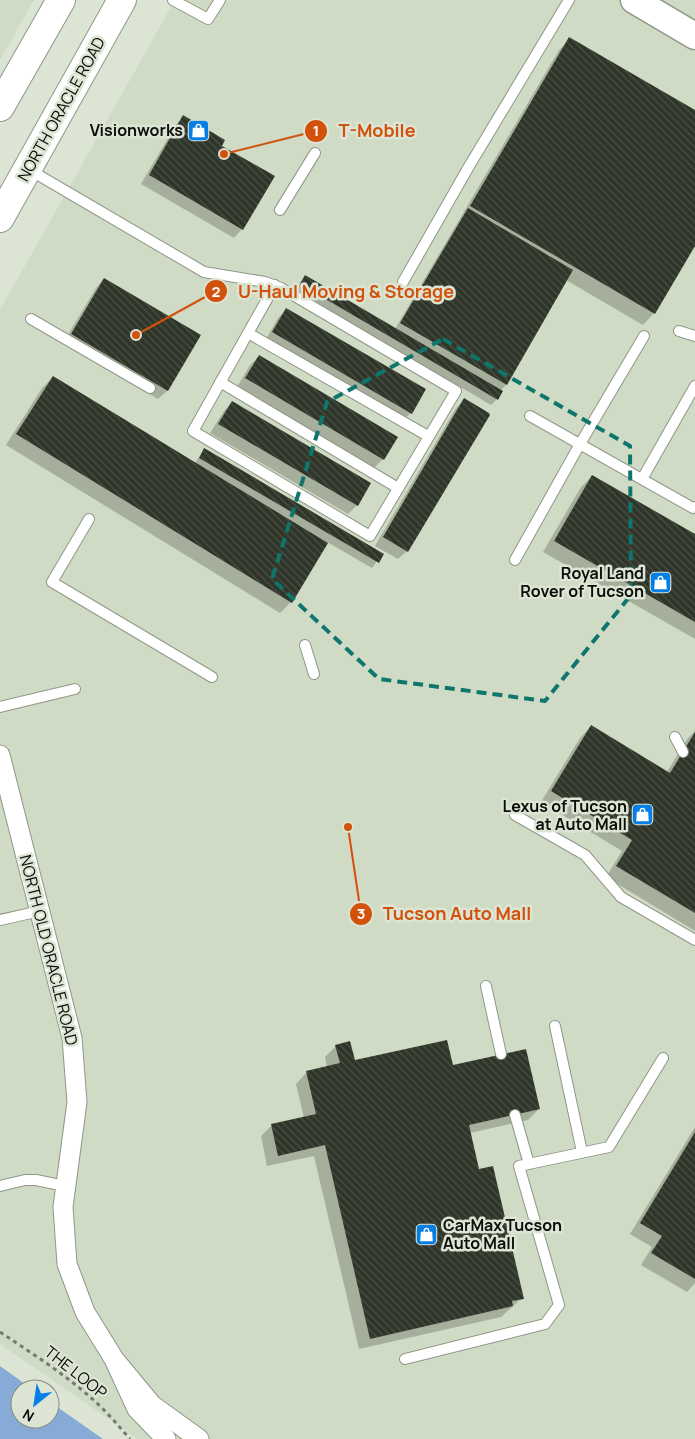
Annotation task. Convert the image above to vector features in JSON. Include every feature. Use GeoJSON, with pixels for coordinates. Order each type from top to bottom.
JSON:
{"type":"FeatureCollection","features":[{"type":"Feature","properties":{"kind":"highway"},"geometry":{"type":"LineString","coordinates":[[0,107],[61,0]]}},
{"type":"Feature","properties":{"kind":"highway","name":"NORTH ORACLE ROAD"},"geometry":{"type":"LineString","coordinates":[[0,218],[122,0]]}},
{"type":"Feature","properties":{"kind":"street"},"geometry":{"type":"LineString","coordinates":[[634,0],[695,36]]}},
{"type":"Feature","properties":{"kind":"street","name":"NORTH OLD ORACLE ROAD"},"geometry":{"type":"LineString","coordinates":[[0,754],[72,1038],[78,1102],[63,1207],[66,1264],[85,1312],[114,1359]]}},
{"type":"Feature","properties":{"kind":"street"},"geometry":{"type":"LineString","coordinates":[[114,1359],[136,1409],[166,1439]]}},
{"type":"Feature","properties":{"kind":"street"},"geometry":{"type":"LineString","coordinates":[[114,1359],[152,1405],[199,1439]]}},
{"type":"Feature","properties":{"kind":"lane"},"geometry":{"type":"LineString","coordinates":[[173,0],[208,19],[220,0]]}},
{"type":"Feature","properties":{"kind":"lane"},"geometry":{"type":"LineString","coordinates":[[403,282],[569,0]]}},
{"type":"Feature","properties":{"kind":"lane"},"geometry":{"type":"LineString","coordinates":[[280,210],[315,153]]}},
{"type":"Feature","properties":{"kind":"lane"},"geometry":{"type":"LineString","coordinates":[[27,168],[204,272],[274,285],[456,391],[370,536],[193,431],[274,285]]}},
{"type":"Feature","properties":{"kind":"lane"},"geometry":{"type":"LineString","coordinates":[[31,319],[150,388]]}},
{"type":"Feature","properties":{"kind":"lane"},"geometry":{"type":"LineString","coordinates":[[678,331],[695,336]]}},
{"type":"Feature","properties":{"kind":"lane"},"geometry":{"type":"LineString","coordinates":[[248,333],[428,436]]}},
{"type":"Feature","properties":{"kind":"lane"},"geometry":{"type":"LineString","coordinates":[[515,560],[580,444],[644,336]]}},
{"type":"Feature","properties":{"kind":"lane"},"geometry":{"type":"LineString","coordinates":[[220,382],[398,488]]}},
{"type":"Feature","properties":{"kind":"lane"},"geometry":{"type":"LineString","coordinates":[[642,479],[695,386]]}},
{"type":"Feature","properties":{"kind":"lane"},"geometry":{"type":"LineString","coordinates":[[530,416],[693,508],[695,507]]}},
{"type":"Feature","properties":{"kind":"lane"},"geometry":{"type":"LineString","coordinates":[[89,519],[52,582],[212,677]]}},
{"type":"Feature","properties":{"kind":"lane"},"geometry":{"type":"LineString","coordinates":[[305,645],[314,674]]}},
{"type":"Feature","properties":{"kind":"lane"},"geometry":{"type":"LineString","coordinates":[[0,707],[75,689]]}},
{"type":"Feature","properties":{"kind":"lane"},"geometry":{"type":"LineString","coordinates":[[675,737],[683,752]]}},
{"type":"Feature","properties":{"kind":"lane"},"geometry":{"type":"LineString","coordinates":[[515,815],[586,856],[621,897],[695,940]]}},
{"type":"Feature","properties":{"kind":"lane"},"geometry":{"type":"LineString","coordinates":[[0,920],[40,911]]}},
{"type":"Feature","properties":{"kind":"lane"},"geometry":{"type":"LineString","coordinates":[[486,986],[501,1054]]}},
{"type":"Feature","properties":{"kind":"lane"},"geometry":{"type":"LineString","coordinates":[[555,1026],[582,1152]]}},
{"type":"Feature","properties":{"kind":"lane"},"geometry":{"type":"LineString","coordinates":[[405,1360],[546,1324],[559,1305],[519,1166],[609,1147],[663,1058]]}},
{"type":"Feature","properties":{"kind":"lane"},"geometry":{"type":"LineString","coordinates":[[515,1115],[529,1164]]}},
{"type":"Feature","properties":{"kind":"lane"},"geometry":{"type":"LineString","coordinates":[[0,1186],[25,1180],[36,1180],[66,1186]]}},
{"type":"Feature","properties":{"kind":"path","name":"THE LOOP"},"geometry":{"type":"LineString","coordinates":[[0,1332],[86,1394],[104,1410],[130,1439]]}},
{"type":"Feature","properties":{"kind":"highlighted area"},"geometry":{"type":"Polygon","coordinates":[[[443,339],[630,446],[631,595],[545,701],[379,679],[272,579],[327,402],[443,339]]]}},
{"type":"Feature","properties":{"kind":"shaded area"},"geometry":{"type":"Polygon","coordinates":[[[0,0],[34,0],[0,60],[0,0]]]}},
{"type":"Feature","properties":{"kind":"shaded area"},"geometry":{"type":"Polygon","coordinates":[[[175,0],[695,0],[695,1439],[138,1439],[60,1385],[60,1379],[51,1379],[0,1344],[0,310],[175,0]]]}},
{"type":"Feature","properties":{"kind":"water"},"geometry":{"type":"Polygon","coordinates":[[[0,1366],[18,1379],[10,1379],[10,1429],[60,1429],[60,1409],[103,1439],[0,1439],[0,1366]]]}},
{"type":"Feature","properties":{"kind":"building"},"geometry":{"type":"Polygon","coordinates":[[[569,37],[695,110],[695,246],[655,314],[470,206],[569,37]]]}},
{"type":"Feature","properties":{"kind":"building"},"geometry":{"type":"Polygon","coordinates":[[[183,115],[225,140],[222,146],[275,176],[243,230],[149,175],[183,115]]]}},
{"type":"Feature","properties":{"kind":"building"},"geometry":{"type":"Polygon","coordinates":[[[468,208],[573,270],[507,385],[400,323],[468,208]]]}},
{"type":"Feature","properties":{"kind":"building"},"geometry":{"type":"Polygon","coordinates":[[[305,275],[503,391],[498,400],[300,284],[305,275]]]}},
{"type":"Feature","properties":{"kind":"building"},"geometry":{"type":"Polygon","coordinates":[[[104,278],[201,335],[168,391],[71,334],[104,278]]]}},
{"type":"Feature","properties":{"kind":"building"},"geometry":{"type":"Polygon","coordinates":[[[286,308],[426,389],[412,414],[272,332],[286,308]]]}},
{"type":"Feature","properties":{"kind":"building"},"geometry":{"type":"Polygon","coordinates":[[[259,355],[398,437],[384,460],[245,378],[259,355]]]}},
{"type":"Feature","properties":{"kind":"building"},"geometry":{"type":"Polygon","coordinates":[[[53,376],[328,543],[292,603],[16,434],[53,376]]]}},
{"type":"Feature","properties":{"kind":"building"},"geometry":{"type":"Polygon","coordinates":[[[464,398],[490,415],[408,552],[383,537],[464,398]]]}},
{"type":"Feature","properties":{"kind":"building"},"geometry":{"type":"Polygon","coordinates":[[[232,401],[371,483],[358,506],[218,424],[232,401]]]}},
{"type":"Feature","properties":{"kind":"building"},"geometry":{"type":"Polygon","coordinates":[[[204,448],[384,554],[379,563],[199,458],[204,448]]]}},
{"type":"Feature","properties":{"kind":"building","name":"Royal Land Rover of Tucson"},"geometry":{"type":"Polygon","coordinates":[[[592,475],[695,534],[695,622],[554,541],[592,475]]]}},
{"type":"Feature","properties":{"kind":"building","name":"Lexus of Tucson at Auto Mall"},"geometry":{"type":"Polygon","coordinates":[[[591,725],[670,773],[695,732],[695,913],[616,866],[632,840],[551,791],[591,725]]]}},
{"type":"Feature","properties":{"kind":"building","name":"CarMax Tucson Auto Mall"},"geometry":{"type":"Polygon","coordinates":[[[447,1040],[453,1065],[526,1049],[540,1109],[469,1125],[479,1169],[493,1166],[524,1299],[512,1301],[513,1306],[370,1339],[325,1145],[278,1156],[271,1124],[316,1114],[306,1071],[340,1063],[335,1045],[350,1041],[355,1060],[447,1040]]]}},
{"type":"Feature","properties":{"kind":"building"},"geometry":{"type":"Polygon","coordinates":[[[695,1132],[695,1279],[651,1253],[662,1236],[640,1223],[695,1132]]]}},
{"type":"Feature","properties":{"kind":"place","name":"Visionworks"},"geometry":{"type":"Point","coordinates":[199,130]}},
{"type":"Feature","properties":{"kind":"place","name":"T-Mobile"},"geometry":{"type":"Point","coordinates":[224,154]}},
{"type":"Feature","properties":{"kind":"place","name":"U-Haul Moving & Storage"},"geometry":{"type":"Point","coordinates":[136,335]}},
{"type":"Feature","properties":{"kind":"place","name":"Royal Land Rover of Tucson"},"geometry":{"type":"Point","coordinates":[660,582]}},
{"type":"Feature","properties":{"kind":"place","name":"Lexus of Tucson at Auto Mall"},"geometry":{"type":"Point","coordinates":[643,815]}},
{"type":"Feature","properties":{"kind":"place","name":"Tucson Auto Mall"},"geometry":{"type":"Point","coordinates":[348,827]}},
{"type":"Feature","properties":{"kind":"place","name":"CarMax Tucson Auto Mall"},"geometry":{"type":"Point","coordinates":[427,1234]}}]}
